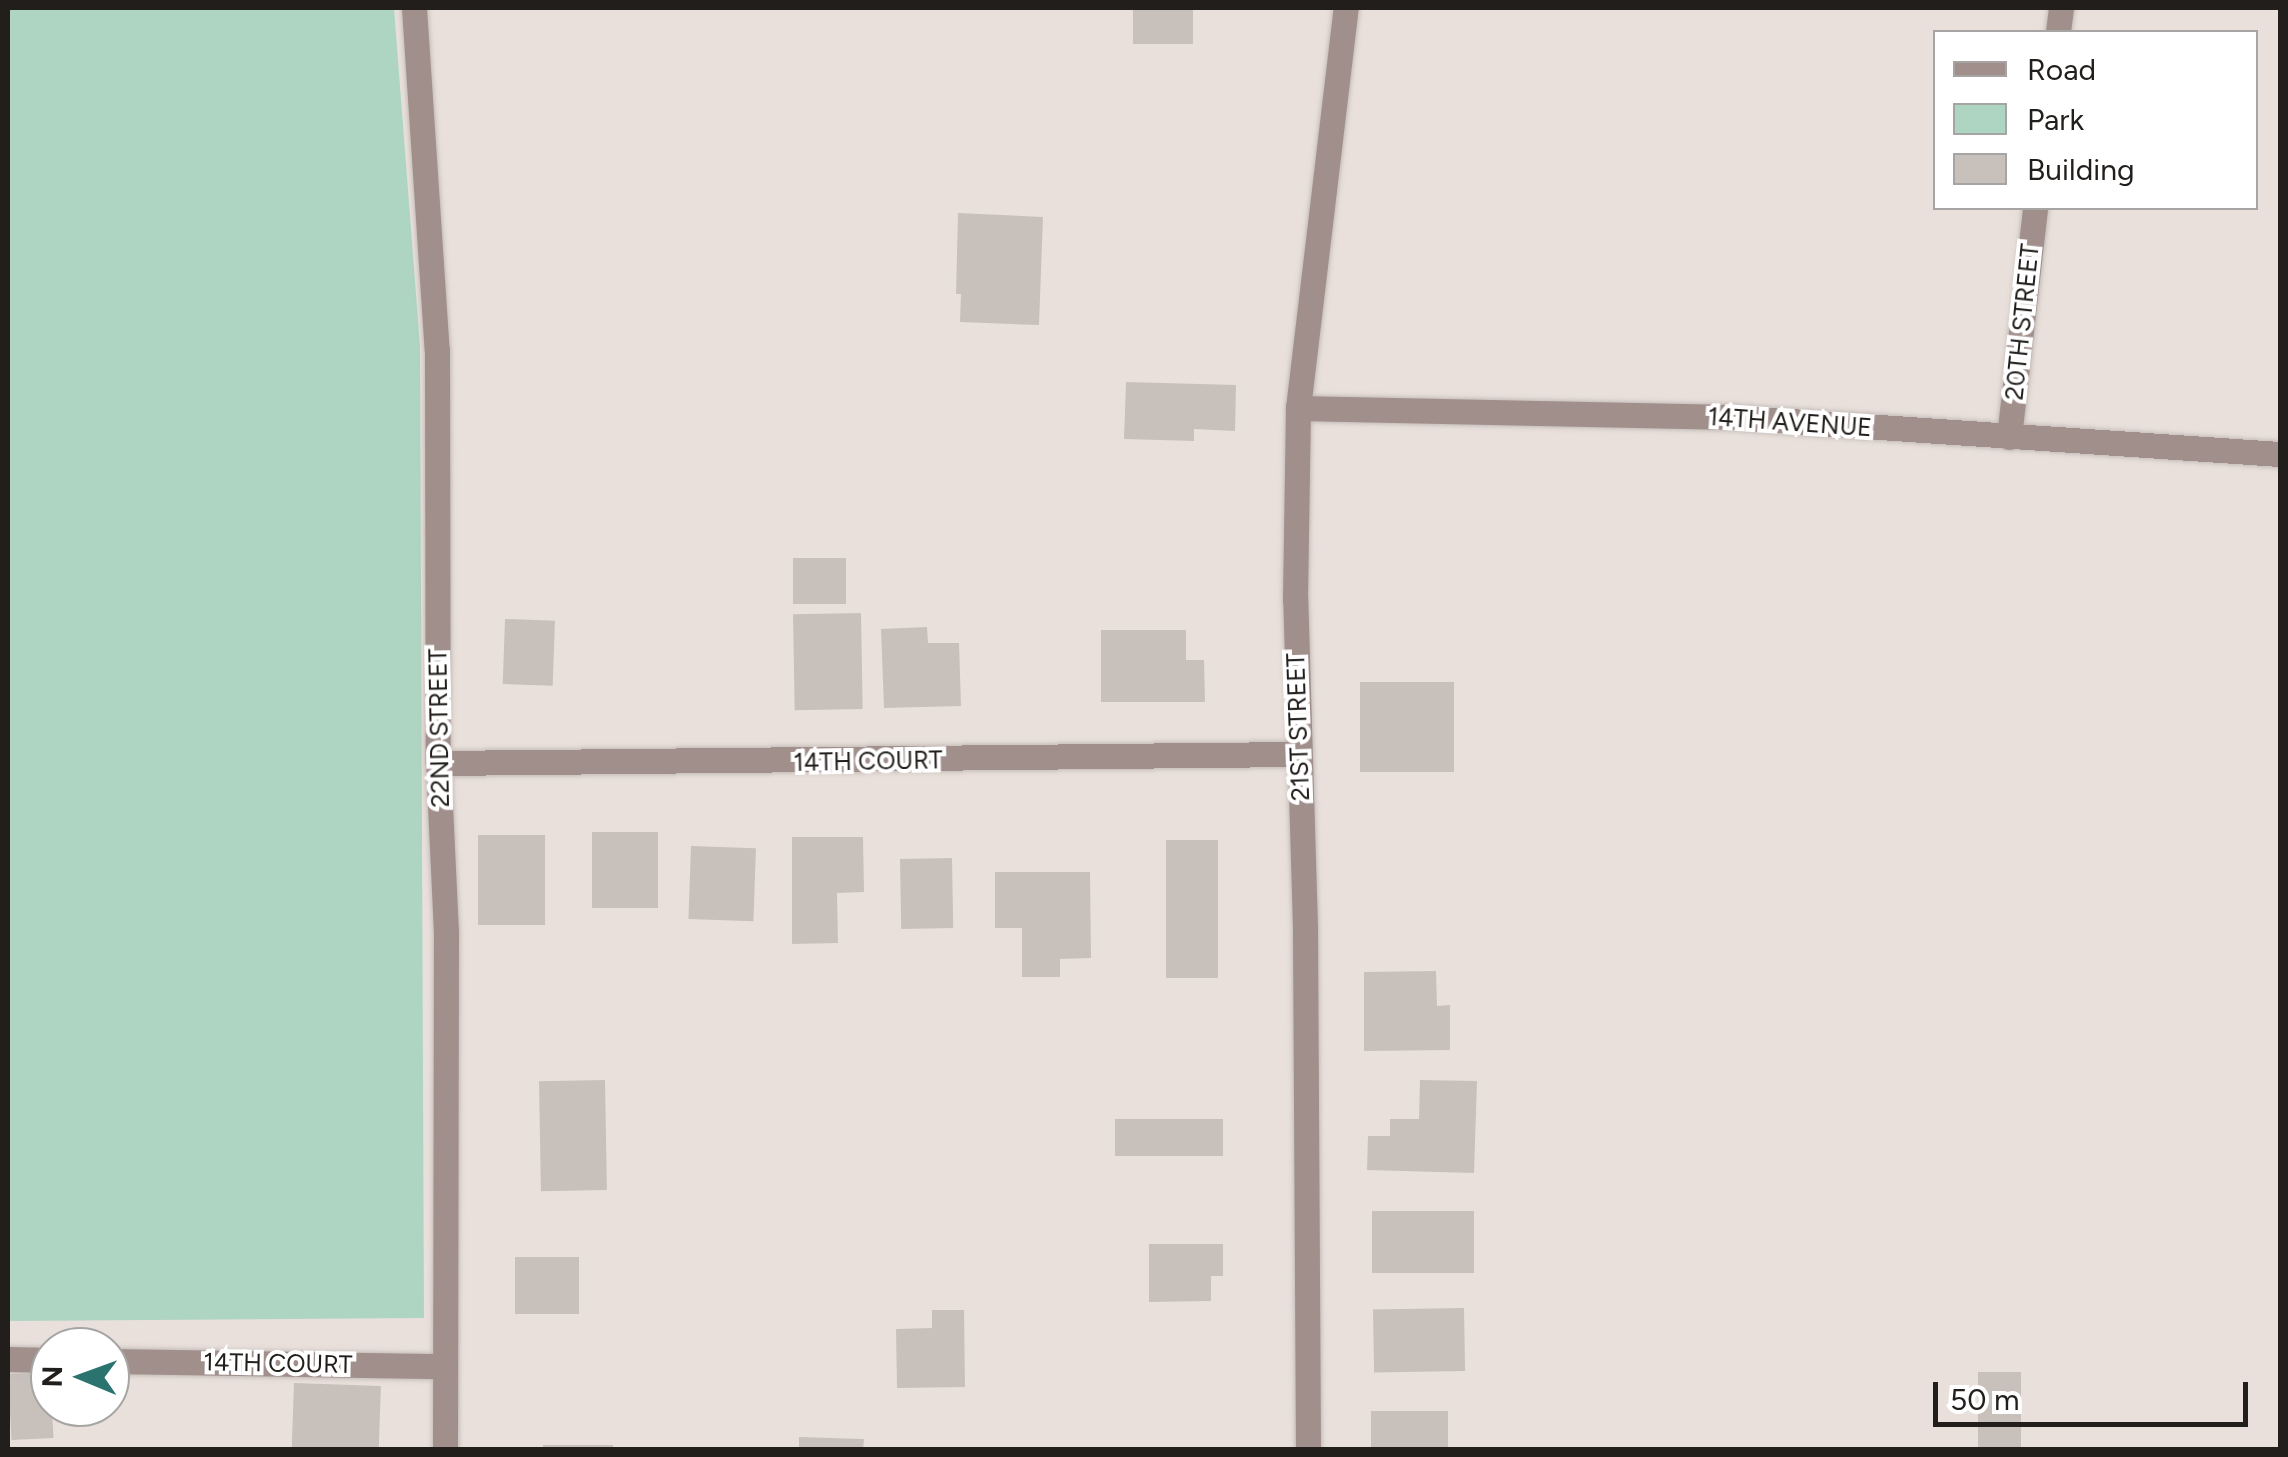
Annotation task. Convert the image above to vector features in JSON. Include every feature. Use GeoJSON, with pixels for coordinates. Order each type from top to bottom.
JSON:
{"type":"FeatureCollection","features":[{"type":"Feature","properties":{"kind":"street","name":"22ND STREET"},"geometry":{"type":"LineString","coordinates":[[414,8],[437,350],[438,763],[446,934],[445,1450]]}},
{"type":"Feature","properties":{"kind":"street","name":"21ST STREET"},"geometry":{"type":"LineString","coordinates":[[1308,1450],[1305,927],[1298,754],[1298,408],[1346,8]]}},
{"type":"Feature","properties":{"kind":"street","name":"20TH STREET"},"geometry":{"type":"LineString","coordinates":[[2009,436],[2035,210]]}},
{"type":"Feature","properties":{"kind":"street","name":"14TH AVENUE"},"geometry":{"type":"LineString","coordinates":[[1298,408],[1655,414],[2280,454]]}},
{"type":"Feature","properties":{"kind":"street","name":"14TH COURT"},"geometry":{"type":"LineString","coordinates":[[438,763],[1298,754]]}},
{"type":"Feature","properties":{"kind":"street","name":"14TH COURT"},"geometry":{"type":"LineString","coordinates":[[130,1361],[445,1366]]}},
{"type":"Feature","properties":{"kind":"green space"},"geometry":{"type":"Polygon","coordinates":[[[8,8],[394,8],[420,346],[424,1318],[8,1321],[8,8]]]}},
{"type":"Feature","properties":{"kind":"building"},"geometry":{"type":"Polygon","coordinates":[[[1133,8],[1193,8],[1193,44],[1133,44],[1133,8]]]}},
{"type":"Feature","properties":{"kind":"building"},"geometry":{"type":"Polygon","coordinates":[[[958,213],[1043,217],[1039,325],[960,322],[961,294],[956,294],[958,213]]]}},
{"type":"Feature","properties":{"kind":"building"},"geometry":{"type":"Polygon","coordinates":[[[1126,382],[1236,385],[1235,431],[1194,429],[1194,441],[1124,439],[1126,382]]]}},
{"type":"Feature","properties":{"kind":"building"},"geometry":{"type":"Polygon","coordinates":[[[793,558],[846,558],[846,604],[793,604],[793,558]]]}},
{"type":"Feature","properties":{"kind":"building"},"geometry":{"type":"Polygon","coordinates":[[[861,613],[863,709],[795,710],[793,614],[861,613]]]}},
{"type":"Feature","properties":{"kind":"building"},"geometry":{"type":"Polygon","coordinates":[[[505,619],[555,621],[553,686],[503,684],[505,619]]]}},
{"type":"Feature","properties":{"kind":"building"},"geometry":{"type":"Polygon","coordinates":[[[927,627],[928,643],[959,643],[961,706],[884,708],[881,629],[927,627]]]}},
{"type":"Feature","properties":{"kind":"building"},"geometry":{"type":"Polygon","coordinates":[[[1101,630],[1186,630],[1186,660],[1204,660],[1205,702],[1101,702],[1101,630]]]}},
{"type":"Feature","properties":{"kind":"building"},"geometry":{"type":"Polygon","coordinates":[[[1360,682],[1454,682],[1454,772],[1360,772],[1360,682]]]}},
{"type":"Feature","properties":{"kind":"building"},"geometry":{"type":"Polygon","coordinates":[[[592,832],[658,832],[658,908],[592,908],[592,832]]]}},
{"type":"Feature","properties":{"kind":"building"},"geometry":{"type":"Polygon","coordinates":[[[478,835],[545,835],[545,925],[478,925],[478,835]]]}},
{"type":"Feature","properties":{"kind":"building"},"geometry":{"type":"Polygon","coordinates":[[[792,837],[863,837],[864,892],[837,893],[838,943],[792,944],[792,837]]]}},
{"type":"Feature","properties":{"kind":"building"},"geometry":{"type":"Polygon","coordinates":[[[1166,840],[1218,840],[1218,978],[1166,978],[1166,840]]]}},
{"type":"Feature","properties":{"kind":"building"},"geometry":{"type":"Polygon","coordinates":[[[691,846],[756,848],[753,921],[688,919],[691,846]]]}},
{"type":"Feature","properties":{"kind":"building"},"geometry":{"type":"Polygon","coordinates":[[[952,858],[953,928],[901,929],[900,859],[952,858]]]}},
{"type":"Feature","properties":{"kind":"building"},"geometry":{"type":"Polygon","coordinates":[[[995,872],[1090,872],[1091,958],[1060,959],[1060,977],[1022,977],[1022,928],[995,928],[995,872]]]}},
{"type":"Feature","properties":{"kind":"building"},"geometry":{"type":"Polygon","coordinates":[[[1436,971],[1437,1006],[1450,1005],[1450,1050],[1364,1051],[1364,972],[1436,971]]]}},
{"type":"Feature","properties":{"kind":"building"},"geometry":{"type":"Polygon","coordinates":[[[605,1080],[607,1190],[541,1191],[539,1081],[605,1080]]]}},
{"type":"Feature","properties":{"kind":"building"},"geometry":{"type":"Polygon","coordinates":[[[1420,1080],[1477,1081],[1474,1173],[1367,1170],[1368,1136],[1390,1136],[1390,1119],[1419,1119],[1420,1080]]]}},
{"type":"Feature","properties":{"kind":"building"},"geometry":{"type":"Polygon","coordinates":[[[1115,1119],[1223,1119],[1223,1156],[1115,1156],[1115,1119]]]}},
{"type":"Feature","properties":{"kind":"building"},"geometry":{"type":"Polygon","coordinates":[[[1372,1211],[1474,1211],[1474,1273],[1372,1273],[1372,1211]]]}},
{"type":"Feature","properties":{"kind":"building"},"geometry":{"type":"Polygon","coordinates":[[[1149,1244],[1223,1244],[1223,1276],[1211,1276],[1211,1301],[1149,1302],[1149,1244]]]}},
{"type":"Feature","properties":{"kind":"building"},"geometry":{"type":"Polygon","coordinates":[[[515,1257],[579,1257],[579,1314],[515,1314],[515,1257]]]}},
{"type":"Feature","properties":{"kind":"building"},"geometry":{"type":"Polygon","coordinates":[[[1464,1308],[1465,1371],[1374,1373],[1373,1310],[1464,1308]]]}},
{"type":"Feature","properties":{"kind":"building"},"geometry":{"type":"Polygon","coordinates":[[[932,1310],[964,1310],[965,1387],[897,1388],[896,1329],[932,1328],[932,1310]]]}},
{"type":"Feature","properties":{"kind":"building"},"geometry":{"type":"Polygon","coordinates":[[[1978,1372],[2021,1372],[2021,1450],[1978,1450],[1978,1372]]]}},
{"type":"Feature","properties":{"kind":"building"},"geometry":{"type":"Polygon","coordinates":[[[30,1373],[30,1427],[53,1427],[53,1438],[12,1440],[8,1374],[30,1373]]]}},
{"type":"Feature","properties":{"kind":"building"},"geometry":{"type":"Polygon","coordinates":[[[294,1383],[381,1386],[379,1450],[292,1448],[294,1383]]]}},
{"type":"Feature","properties":{"kind":"building"},"geometry":{"type":"Polygon","coordinates":[[[1371,1411],[1448,1411],[1448,1450],[1371,1450],[1371,1411]]]}},
{"type":"Feature","properties":{"kind":"building"},"geometry":{"type":"Polygon","coordinates":[[[799,1437],[864,1439],[863,1450],[799,1450],[799,1437]]]}},
{"type":"Feature","properties":{"kind":"building"},"geometry":{"type":"Polygon","coordinates":[[[543,1445],[613,1445],[613,1450],[543,1450],[543,1445]]]}}]}
